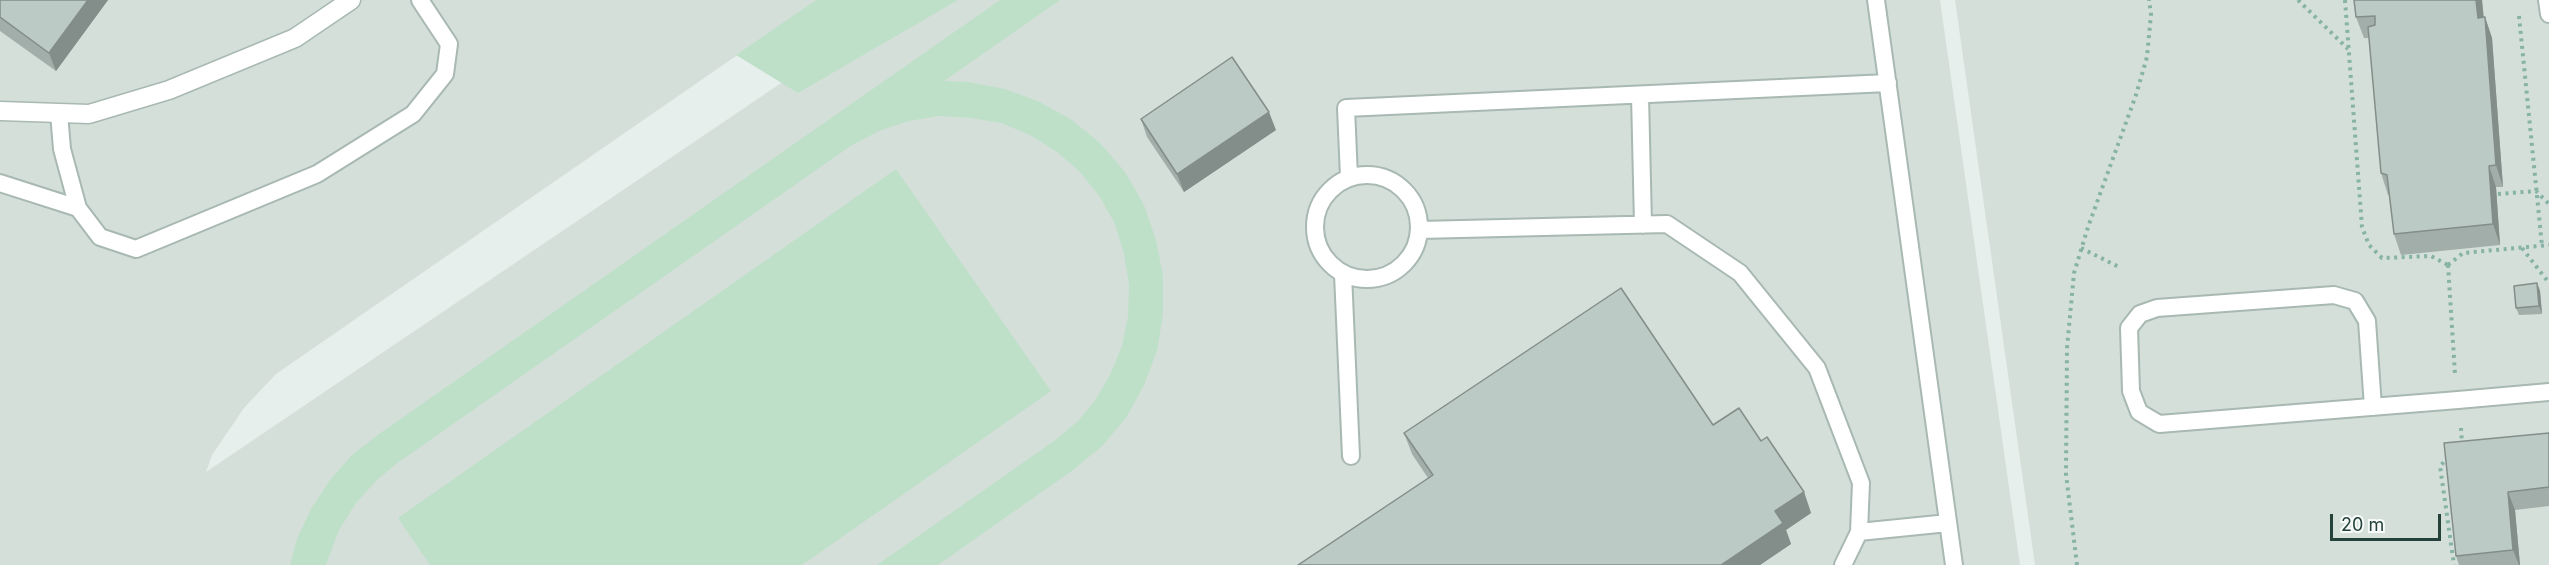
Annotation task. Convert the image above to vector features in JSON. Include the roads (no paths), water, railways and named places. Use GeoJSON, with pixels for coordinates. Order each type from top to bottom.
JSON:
{"type":"FeatureCollection","features":[{"type":"Feature","properties":{"kind":"street"},"geometry":{"type":"LineString","coordinates":[[0,111],[89,114],[169,90],[296,38],[351,0]]}},
{"type":"Feature","properties":{"kind":"lane"},"geometry":{"type":"LineString","coordinates":[[58,113],[62,149],[78,208],[100,237],[136,249],[316,174],[413,114],[445,74],[449,44],[420,0]]}},
{"type":"Feature","properties":{"kind":"lane"},"geometry":{"type":"LineString","coordinates":[[1876,0],[1954,565]]}},
{"type":"Feature","properties":{"kind":"lane"},"geometry":{"type":"LineString","coordinates":[[2547,0],[2549,14]]}},
{"type":"Feature","properties":{"kind":"lane"},"geometry":{"type":"LineString","coordinates":[[1349,177],[1346,108],[1888,83]]}},
{"type":"Feature","properties":{"kind":"lane"},"geometry":{"type":"LineString","coordinates":[[1641,94],[1643,225]]}},
{"type":"Feature","properties":{"kind":"lane"},"geometry":{"type":"LineString","coordinates":[[1366,174],[1383,177],[1399,185],[1411,197],[1418,213],[1420,230],[1416,247],[1407,262],[1393,273],[1377,279],[1360,279],[1343,274],[1330,264],[1320,249],[1315,233],[1316,215],[1323,199],[1334,186],[1349,177],[1366,174]]}},
{"type":"Feature","properties":{"kind":"lane"},"geometry":{"type":"LineString","coordinates":[[0,183],[78,208]]}},
{"type":"Feature","properties":{"kind":"lane"},"geometry":{"type":"LineString","coordinates":[[1420,230],[1667,224],[1740,273],[1817,368],[1861,483],[1859,532],[1843,565]]}},
{"type":"Feature","properties":{"kind":"lane"},"geometry":{"type":"LineString","coordinates":[[1343,274],[1351,456]]}},
{"type":"Feature","properties":{"kind":"lane"},"geometry":{"type":"LineString","coordinates":[[2373,407],[2367,321],[2355,301],[2334,295],[2157,308],[2140,314],[2129,328],[2131,391],[2139,412],[2159,424],[2373,407],[2549,392]]}},
{"type":"Feature","properties":{"kind":"lane"},"geometry":{"type":"LineString","coordinates":[[1859,532],[1948,523]]}}]}
